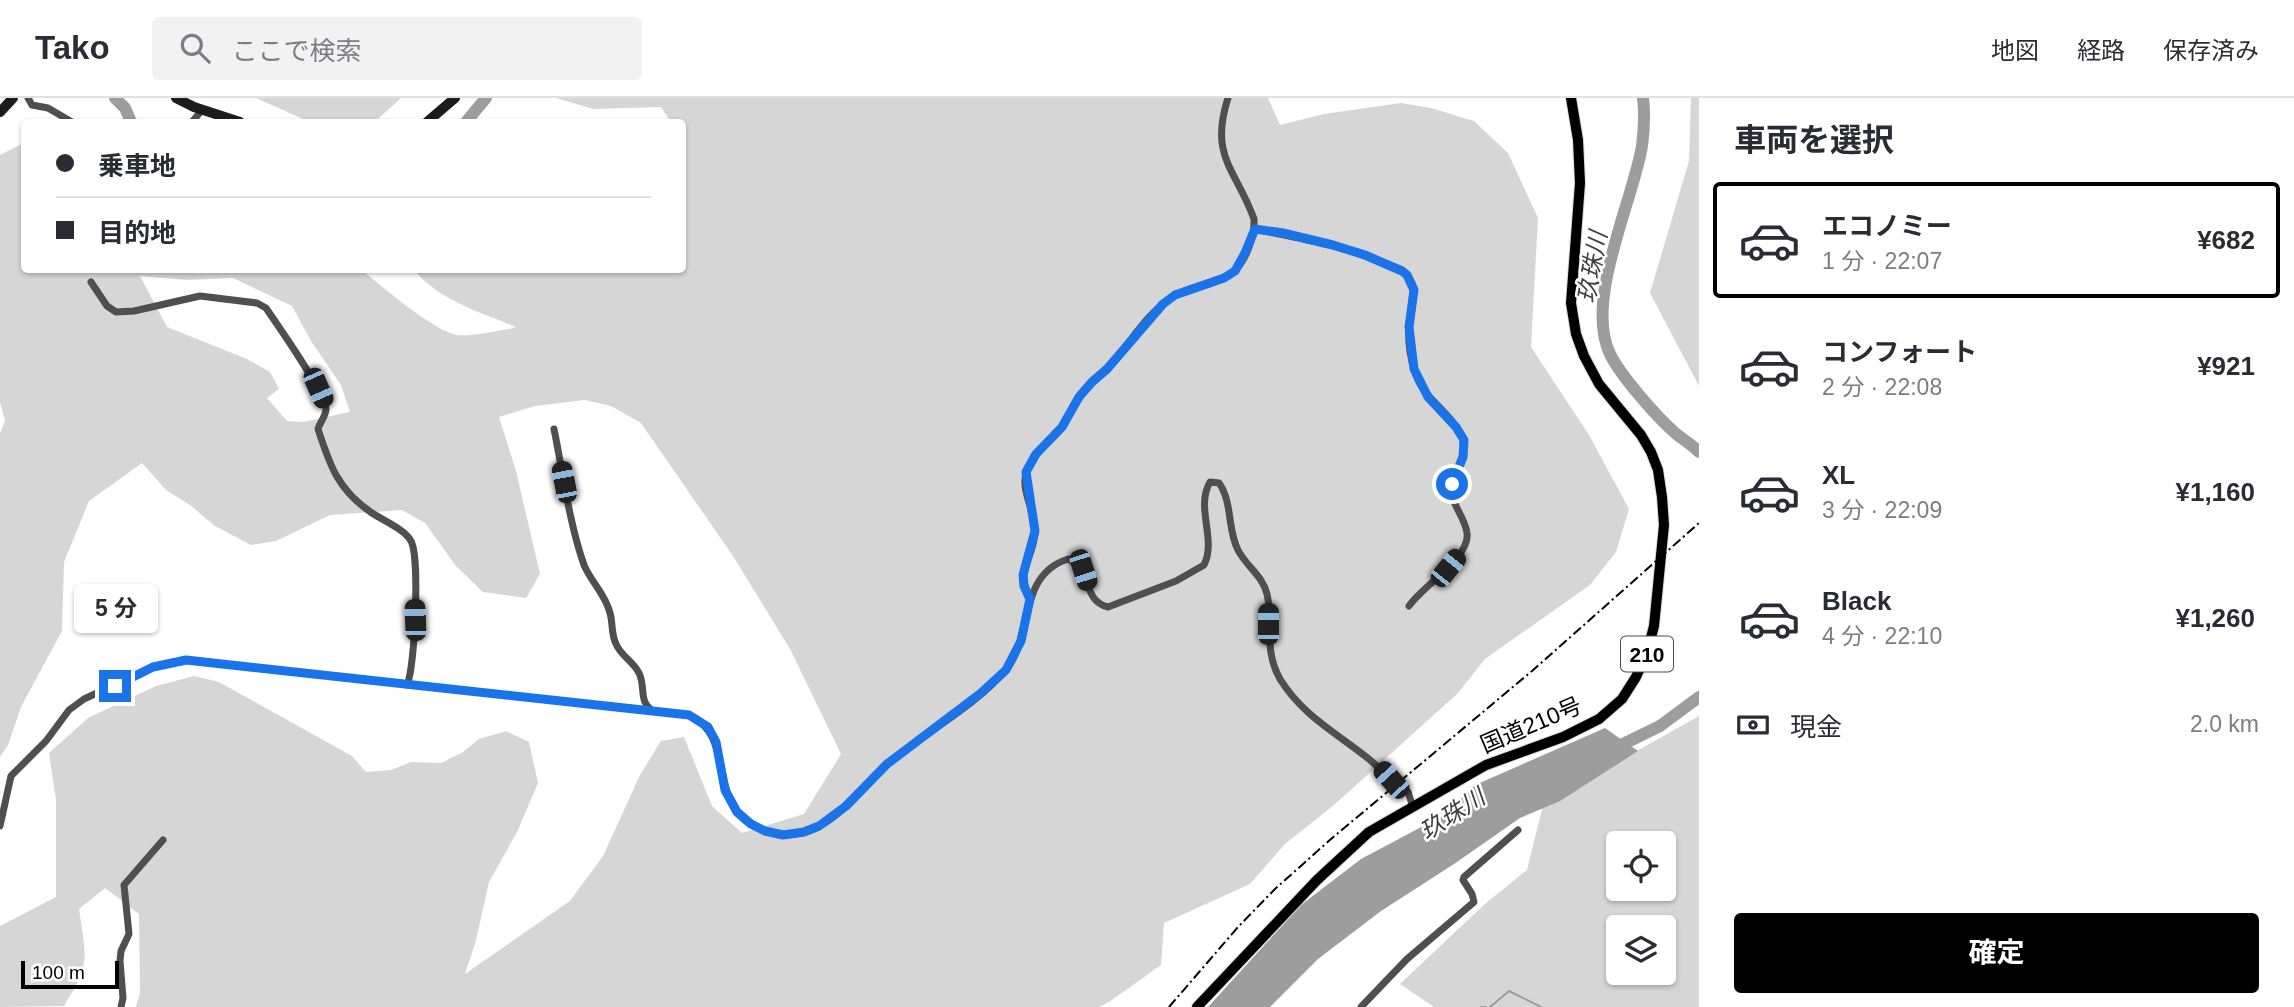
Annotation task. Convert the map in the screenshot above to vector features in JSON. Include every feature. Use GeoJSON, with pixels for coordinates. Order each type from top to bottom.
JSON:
{"type":"FeatureCollection","features":[{"type":"Feature","properties":{"kind":"highway","name":"国道210号"},"geometry":{"type":"LineString","coordinates":[[1197,1007],[1338,858],[1369,832],[1486,765],[1563,737],[1599,719],[1614,708],[1636,677],[1647,653],[1654,626],[1664,525],[1658,470],[1641,435],[1599,384],[1576,334],[1571,303],[1580,183],[1578,140],[1571,98]]}},
{"type":"Feature","properties":{"kind":"main road"},"geometry":{"type":"LineString","coordinates":[[0,112],[13,98]]}},
{"type":"Feature","properties":{"kind":"main road"},"geometry":{"type":"LineString","coordinates":[[176,98],[230,119]]}},
{"type":"Feature","properties":{"kind":"main road"},"geometry":{"type":"LineString","coordinates":[[430,119],[455,98]]}},
{"type":"Feature","properties":{"kind":"street"},"geometry":{"type":"LineString","coordinates":[[28,98],[32,105],[48,108],[67,119]]}},
{"type":"Feature","properties":{"kind":"street"},"geometry":{"type":"LineString","coordinates":[[189,98],[194,104],[224,117]]}},
{"type":"Feature","properties":{"kind":"street"},"geometry":{"type":"LineString","coordinates":[[1030,599],[1024,586],[1023,575],[1035,531],[1026,472],[1036,454],[1062,427],[1079,397],[1163,304],[1175,295],[1224,278],[1235,271],[1255,229],[1249,205],[1220,145],[1220,132],[1228,98]]}},
{"type":"Feature","properties":{"kind":"street"},"geometry":{"type":"LineString","coordinates":[[194,119],[202,110]]}},
{"type":"Feature","properties":{"kind":"street"},"geometry":{"type":"LineString","coordinates":[[1255,229],[1283,233],[1365,255],[1402,271],[1411,282],[1414,290],[1409,341],[1414,369],[1428,397],[1456,427],[1464,440],[1463,457],[1452,484],[1452,496],[1468,531],[1467,540],[1448,568],[1415,597],[1409,607]]}},
{"type":"Feature","properties":{"kind":"street"},"geometry":{"type":"LineString","coordinates":[[91,282],[107,306],[116,312],[134,311],[200,296],[257,303],[266,308],[318,388],[326,405],[326,413],[318,429],[340,485],[413,544],[415,620],[412,676],[407,685]]}},
{"type":"Feature","properties":{"kind":"street"},"geometry":{"type":"LineString","coordinates":[[554,429],[583,563],[610,612],[613,638],[617,647],[635,666],[644,684],[643,700],[647,707],[654,711]]}},
{"type":"Feature","properties":{"kind":"street"},"geometry":{"type":"LineString","coordinates":[[0,826],[11,776],[46,741],[69,710],[84,699],[153,667],[186,660],[689,715],[708,727],[716,742],[725,790],[737,812],[765,831],[783,835],[804,832],[819,826],[846,806],[887,764],[958,712],[1006,670],[1020,645],[1030,599],[1046,573],[1054,566],[1068,559],[1079,565],[1094,599],[1098,604],[1108,607],[1200,569],[1208,555],[1206,491],[1210,482],[1219,483],[1225,494],[1238,551],[1261,580],[1268,595],[1268,646],[1281,679],[1297,702],[1324,728],[1376,763],[1391,780]]}},
{"type":"Feature","properties":{"kind":"street"},"geometry":{"type":"LineString","coordinates":[[1400,785],[1408,792],[1413,807]]}},
{"type":"Feature","properties":{"kind":"street"},"geometry":{"type":"LineString","coordinates":[[1361,1007],[1407,959],[1474,902],[1464,877],[1518,830]]}},
{"type":"Feature","properties":{"kind":"street"},"geometry":{"type":"LineString","coordinates":[[121,1007],[123,998],[120,961],[129,934],[124,885],[163,840]]}},
{"type":"Feature","properties":{"kind":"shaded area"},"geometry":{"type":"Polygon","coordinates":[[[256,98],[401,98],[378,119],[303,119],[256,98]]]}},
{"type":"Feature","properties":{"kind":"shaded area"},"geometry":{"type":"Polygon","coordinates":[[[556,98],[1268,98],[1280,125],[1324,114],[1401,103],[1431,108],[1474,121],[1508,153],[1538,218],[1531,347],[1589,435],[1629,509],[1616,552],[1590,585],[1485,659],[1458,693],[1334,805],[1285,844],[1250,884],[1164,923],[1161,965],[1099,1007],[136,1007],[140,993],[139,914],[105,888],[79,909],[84,960],[79,980],[64,1006],[0,1007],[0,926],[56,897],[56,800],[49,753],[88,718],[156,686],[194,676],[219,682],[352,756],[366,772],[391,770],[411,762],[441,763],[463,752],[479,739],[506,731],[529,742],[538,783],[517,832],[489,882],[465,974],[570,901],[603,856],[640,775],[661,741],[684,737],[712,806],[742,833],[804,814],[841,754],[790,649],[733,556],[641,423],[611,406],[585,400],[535,406],[499,417],[516,471],[540,574],[526,598],[483,592],[456,566],[425,523],[402,510],[330,515],[276,541],[251,545],[215,526],[190,505],[166,490],[142,463],[89,501],[64,562],[62,631],[21,707],[8,745],[0,757],[0,433],[5,421],[0,402],[0,155],[21,144],[21,273],[366,273],[435,325],[457,335],[469,335],[516,327],[448,297],[417,273],[686,273],[686,119],[669,119],[661,107],[593,109],[556,98]],[[140,276],[167,327],[247,359],[270,372],[279,389],[267,398],[287,421],[303,422],[350,412],[341,385],[311,341],[292,306],[233,278],[186,280],[140,276]]]}},
{"type":"Feature","properties":{"kind":"shaded area"},"geometry":{"type":"Polygon","coordinates":[[[1691,98],[1699,98],[1699,386],[1650,293],[1689,161],[1691,98]]]}},
{"type":"Feature","properties":{"kind":"shaded area"},"geometry":{"type":"Polygon","coordinates":[[[1699,716],[1699,1007],[1434,1007],[1400,984],[1486,903],[1527,870],[1546,793],[1585,780],[1699,716]]]}},
{"type":"Feature","properties":{"kind":"water"},"geometry":{"type":"Polygon","coordinates":[[[1605,728],[1638,751],[1560,801],[1520,818],[1381,911],[1318,959],[1270,1007],[1208,1007],[1301,905],[1361,859],[1442,816],[1475,785],[1605,728]]]}},
{"type":"Feature","properties":{"kind":"waterway"},"geometry":{"type":"LineString","coordinates":[[115,98],[125,108],[130,119]]}},
{"type":"Feature","properties":{"kind":"waterway"},"geometry":{"type":"LineString","coordinates":[[468,119],[486,98]]}},
{"type":"Feature","properties":{"kind":"waterway","name":"玖珠川"},"geometry":{"type":"LineString","coordinates":[[1643,98],[1642,146],[1606,279],[1604,332],[1610,354],[1630,384],[1666,425],[1699,452]]}},
{"type":"Feature","properties":{"kind":"waterway","name":"玖珠川"},"geometry":{"type":"LineString","coordinates":[[1611,750],[1660,726],[1699,697]]}},
{"type":"Feature","properties":{"kind":"waterway"},"geometry":{"type":"LineString","coordinates":[[1490,1007],[1509,991],[1541,1007]]}},
{"type":"Feature","properties":{"kind":"waterway"},"geometry":{"type":"LineString","coordinates":[[1481,1007],[1486,1007]]}},
{"type":"Feature","properties":{"kind":"railway"},"geometry":{"type":"LineString","coordinates":[[1169,1007],[1238,927],[1275,889],[1532,671],[1699,523]]}},
{"type":"Feature","properties":{"kind":"route"},"geometry":{"type":"LineString","coordinates":[[115,686],[153,667],[186,660],[689,715],[708,727],[716,742],[725,790],[737,812],[751,824],[783,835],[804,832],[819,826],[846,806],[887,764],[958,712],[1006,670],[1020,645],[1030,599],[1024,586],[1023,575],[1035,531],[1026,472],[1036,454],[1062,427],[1079,397],[1163,304],[1175,295],[1224,278],[1235,271],[1255,229],[1333,245],[1365,255],[1407,275],[1414,290],[1409,341],[1414,369],[1420,386],[1464,440],[1463,457],[1452,484]]}}]}
